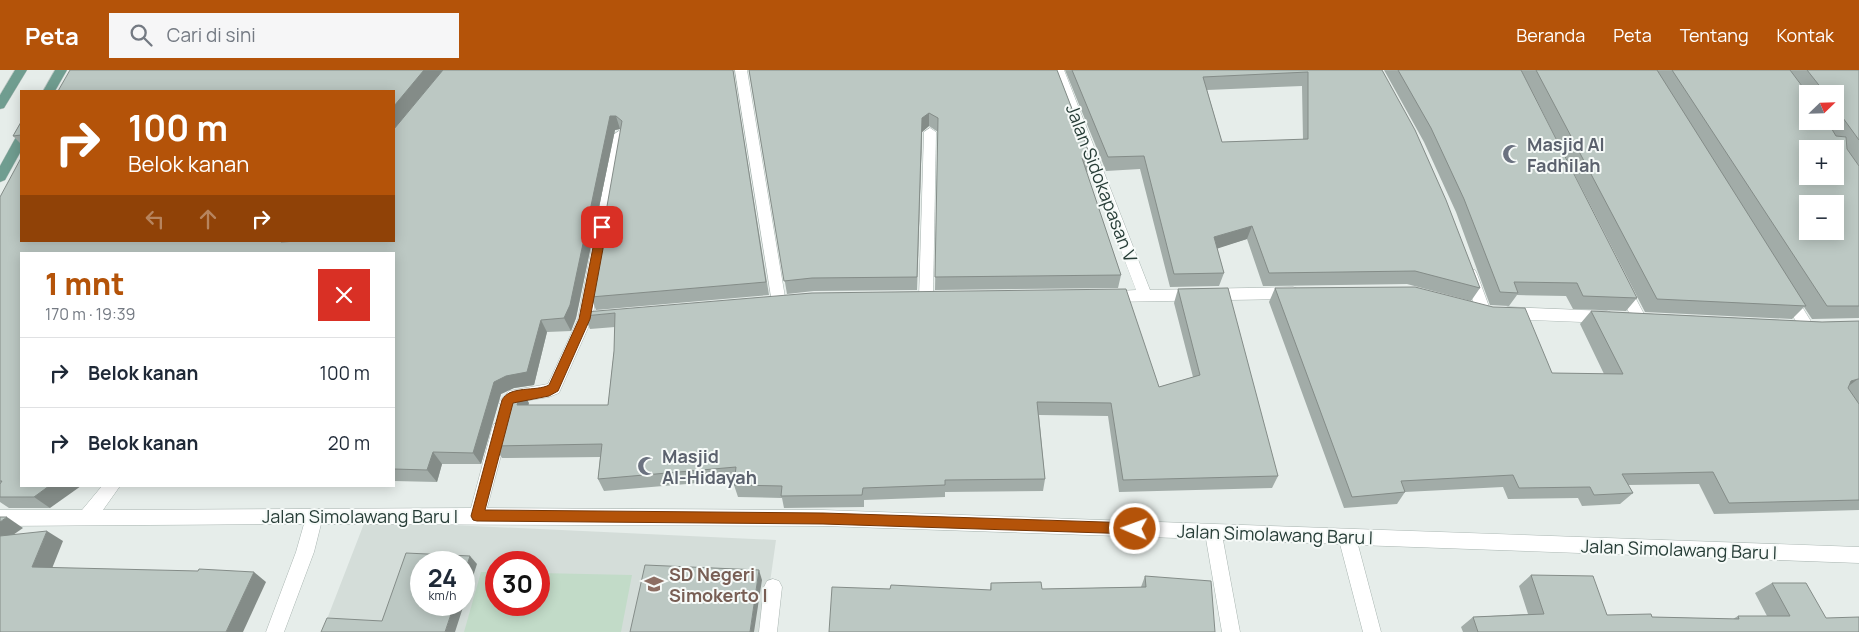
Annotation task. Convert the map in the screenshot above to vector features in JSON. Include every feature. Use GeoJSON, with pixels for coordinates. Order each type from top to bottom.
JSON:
{"type":"FeatureCollection","features":[{"type":"Feature","properties":{"kind":"main road"},"geometry":{"type":"LineString","coordinates":[[0,105],[21,70]]}},
{"type":"Feature","properties":{"kind":"main road"},"geometry":{"type":"LineString","coordinates":[[50,90],[61,70]]}},
{"type":"Feature","properties":{"kind":"main road"},"geometry":{"type":"LineString","coordinates":[[0,177],[20,142]]}},
{"type":"Feature","properties":{"kind":"street"},"geometry":{"type":"LineString","coordinates":[[741,70],[779,303]]}},
{"type":"Feature","properties":{"kind":"street","name":"Jalan Sidokapasan V"},"geometry":{"type":"LineString","coordinates":[[1058,70],[1145,295]]}},
{"type":"Feature","properties":{"kind":"street"},"geometry":{"type":"LineString","coordinates":[[907,298],[931,298],[930,132]]}},
{"type":"Feature","properties":{"kind":"street"},"geometry":{"type":"LineString","coordinates":[[477,516],[508,400],[514,396],[549,391],[554,388],[585,319],[619,135]]}},
{"type":"Feature","properties":{"kind":"street"},"geometry":{"type":"LineString","coordinates":[[1466,266],[1484,312]]}},
{"type":"Feature","properties":{"kind":"street"},"geometry":{"type":"LineString","coordinates":[[1466,308],[1484,312],[1644,318],[1616,274]]}},
{"type":"Feature","properties":{"kind":"street"},"geometry":{"type":"LineString","coordinates":[[1781,285],[1807,327]]}},
{"type":"Feature","properties":{"kind":"street"},"geometry":{"type":"LineString","coordinates":[[1095,296],[1310,293]]}},
{"type":"Feature","properties":{"kind":"street"},"geometry":{"type":"LineString","coordinates":[[760,304],[796,301]]}},
{"type":"Feature","properties":{"kind":"street"},"geometry":{"type":"LineString","coordinates":[[585,319],[604,318]]}},
{"type":"Feature","properties":{"kind":"street"},"geometry":{"type":"LineString","coordinates":[[1787,326],[1824,326]]}},
{"type":"Feature","properties":{"kind":"street"},"geometry":{"type":"LineString","coordinates":[[85,519],[111,487]]}},
{"type":"Feature","properties":{"kind":"street"},"geometry":{"type":"LineString","coordinates":[[275,632],[306,552],[315,516]]}},
{"type":"Feature","properties":{"kind":"street","name":"Jalan Simolawang Baru I"},"geometry":{"type":"LineString","coordinates":[[0,518],[85,519],[315,516],[823,518],[1859,555]]}},
{"type":"Feature","properties":{"kind":"street"},"geometry":{"type":"LineString","coordinates":[[1213,531],[1231,632]]}},
{"type":"Feature","properties":{"kind":"street"},"geometry":{"type":"LineString","coordinates":[[1347,538],[1372,632]]}},
{"type":"Feature","properties":{"kind":"street"},"geometry":{"type":"LineString","coordinates":[[768,632],[773,587]]}},
{"type":"Feature","properties":{"kind":"shaded area","name":"SD Negeri Simokerto I"},"geometry":{"type":"Polygon","coordinates":[[[365,521],[776,540],[763,632],[322,632],[365,521]]]}},
{"type":"Feature","properties":{"kind":"green space"},"geometry":{"type":"Polygon","coordinates":[[[481,572],[485,572],[485,616],[550,616],[550,573],[632,575],[621,632],[464,632],[469,616],[475,616],[475,593],[481,572]]]}},
{"type":"Feature","properties":{"kind":"building"},"geometry":{"type":"Polygon","coordinates":[[[70,70],[424,70],[395,105],[395,90],[59,90],[70,70]]]}},
{"type":"Feature","properties":{"kind":"building"},"geometry":{"type":"Polygon","coordinates":[[[443,70],[733,70],[766,282],[591,297],[622,121],[616,116],[610,116],[570,305],[564,318],[541,320],[527,372],[506,376],[494,382],[473,453],[433,452],[427,470],[395,469],[395,252],[20,252],[20,487],[48,487],[34,497],[0,497],[0,484],[2,481],[0,481],[0,197],[20,160],[20,242],[395,242],[395,128],[443,70]]]}},
{"type":"Feature","properties":{"kind":"building"},"geometry":{"type":"Polygon","coordinates":[[[749,70],[1057,70],[1091,158],[1082,158],[1121,275],[935,277],[938,118],[929,113],[922,118],[917,277],[812,278],[784,281],[749,70]]]}},
{"type":"Feature","properties":{"kind":"building"},"geometry":{"type":"Polygon","coordinates":[[[1072,70],[1382,70],[1415,130],[1446,200],[1480,288],[1415,271],[1269,273],[1252,226],[1214,237],[1224,273],[1174,274],[1144,156],[1108,157],[1072,70]],[[1308,72],[1203,77],[1222,142],[1308,139],[1308,72]]]}},
{"type":"Feature","properties":{"kind":"building"},"geometry":{"type":"Polygon","coordinates":[[[1398,70],[1521,70],[1637,298],[1583,296],[1577,283],[1514,282],[1518,293],[1500,292],[1464,199],[1431,128],[1398,70]]]}},
{"type":"Feature","properties":{"kind":"building"},"geometry":{"type":"Polygon","coordinates":[[[1536,70],[1657,70],[1806,306],[1657,299],[1536,70]]]}},
{"type":"Feature","properties":{"kind":"building"},"geometry":{"type":"Polygon","coordinates":[[[1672,70],[1790,70],[1801,85],[1799,85],[1799,130],[1832,130],[1836,136],[1846,137],[1847,149],[1859,166],[1859,306],[1827,306],[1672,70]]]}},
{"type":"Feature","properties":{"kind":"building"},"geometry":{"type":"Polygon","coordinates":[[[1807,70],[1859,70],[1859,140],[1844,119],[1844,85],[1819,85],[1807,70]]]}},
{"type":"Feature","properties":{"kind":"building"},"geometry":{"type":"Polygon","coordinates":[[[20,124],[20,135],[13,136],[20,124]]]}},
{"type":"Feature","properties":{"kind":"building"},"geometry":{"type":"Polygon","coordinates":[[[1415,287],[1493,307],[1525,308],[1552,373],[1623,374],[1591,311],[1822,322],[1859,321],[1859,379],[1851,381],[1848,388],[1859,404],[1859,500],[1729,503],[1713,472],[1622,474],[1633,493],[1594,495],[1590,487],[1519,488],[1513,475],[1401,481],[1405,492],[1352,497],[1275,288],[1415,287]]]}},
{"type":"Feature","properties":{"kind":"building"},"geometry":{"type":"Polygon","coordinates":[[[1228,288],[1278,476],[1123,480],[1111,403],[1037,402],[1045,479],[945,480],[945,485],[863,488],[862,495],[781,496],[782,486],[734,485],[736,467],[598,479],[602,444],[494,446],[509,393],[522,390],[517,405],[608,405],[614,351],[615,313],[584,316],[585,312],[812,293],[1126,289],[1159,387],[1200,375],[1178,289],[1228,288]]]}},
{"type":"Feature","properties":{"kind":"building"},"geometry":{"type":"Polygon","coordinates":[[[0,517],[7,517],[0,522],[0,517]]]}},
{"type":"Feature","properties":{"kind":"building"},"geometry":{"type":"Polygon","coordinates":[[[47,531],[32,567],[198,571],[199,569],[254,572],[226,632],[0,632],[0,536],[47,531]]]}},
{"type":"Feature","properties":{"kind":"building"},"geometry":{"type":"Polygon","coordinates":[[[406,553],[410,553],[410,616],[450,616],[445,632],[321,632],[327,618],[382,621],[406,553]]]}},
{"type":"Feature","properties":{"kind":"building"},"geometry":{"type":"Polygon","coordinates":[[[645,565],[759,570],[750,632],[630,632],[645,565]]]}},
{"type":"Feature","properties":{"kind":"building"},"geometry":{"type":"Polygon","coordinates":[[[1531,575],[1593,576],[1607,615],[1651,614],[1652,617],[1739,619],[1738,616],[1790,616],[1772,583],[1806,583],[1826,618],[1859,617],[1859,632],[1478,632],[1473,617],[1544,614],[1531,575]]]}},
{"type":"Feature","properties":{"kind":"building"},"geometry":{"type":"Polygon","coordinates":[[[1145,576],[1211,581],[1215,632],[829,632],[832,587],[890,589],[891,585],[991,590],[991,583],[1041,582],[1042,589],[1146,587],[1145,576]]]}},
{"type":"Feature","properties":{"kind":"place","name":"Masjid Al Fadhilah"},"geometry":{"type":"Point","coordinates":[1512,154]}},
{"type":"Feature","properties":{"kind":"place","name":"Masjid Al-Hidayah"},"geometry":{"type":"Point","coordinates":[647,466]}},
{"type":"Feature","properties":{"kind":"place","name":"SD Negeri Simokerto I"},"geometry":{"type":"Point","coordinates":[654,584]}},
{"type":"Feature","properties":{"kind":"route"},"geometry":{"type":"LineString","coordinates":[[602,227],[585,319],[554,388],[549,391],[514,396],[508,400],[477,516],[823,518],[1135,529]]}}]}
